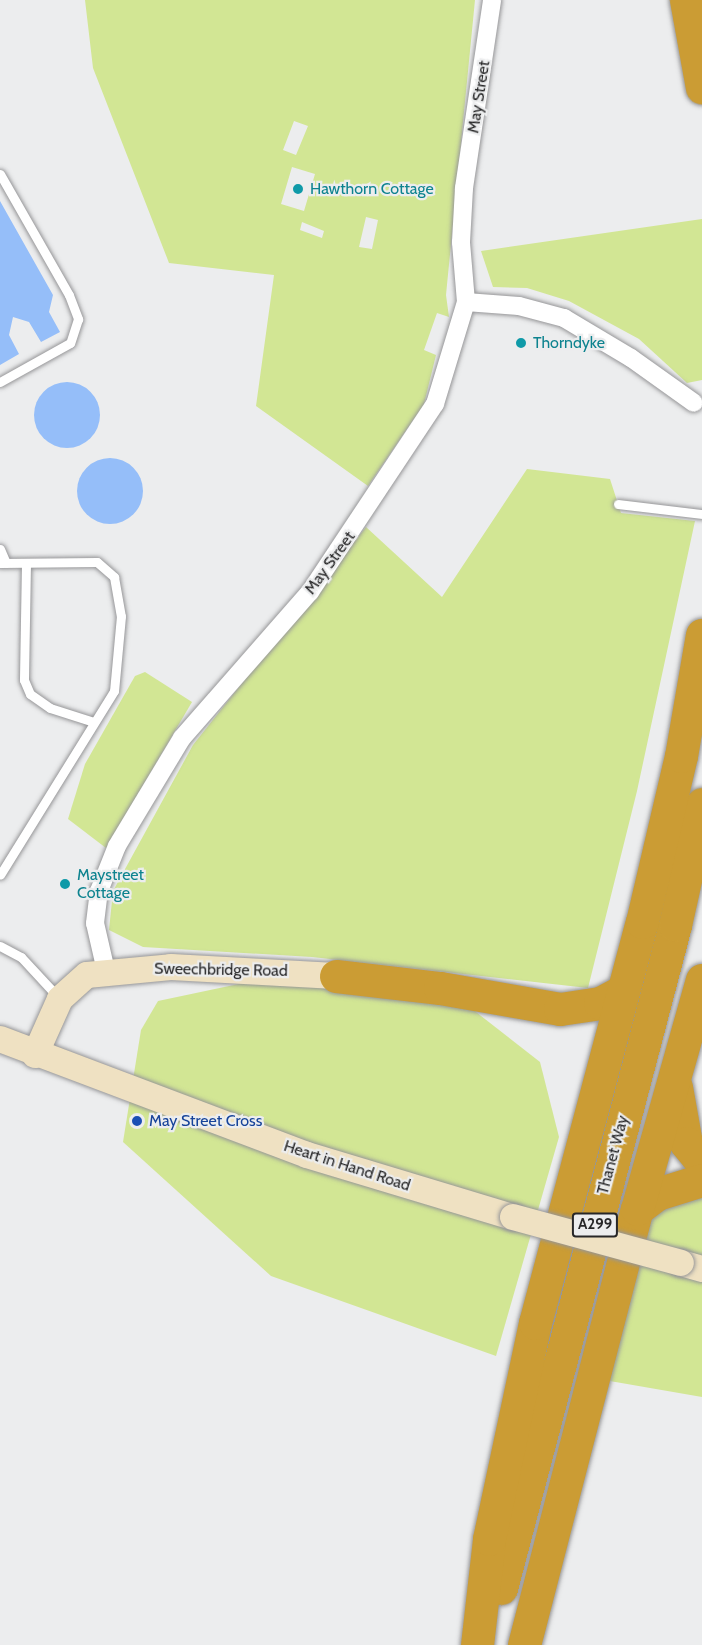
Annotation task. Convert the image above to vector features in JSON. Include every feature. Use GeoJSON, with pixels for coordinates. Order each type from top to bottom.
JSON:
{"type":"FeatureCollection","features":[{"type":"Feature","properties":{"kind":"highway"},"geometry":{"type":"LineString","coordinates":[[686,0],[702,88]]}},
{"type":"Feature","properties":{"kind":"highway"},"geometry":{"type":"LineString","coordinates":[[477,1645],[489,1539],[535,1323],[623,991],[681,756],[702,635]]}},
{"type":"Feature","properties":{"kind":"highway","name":"Thanet Way"},"geometry":{"type":"LineString","coordinates":[[488,1645],[675,925],[702,804]]}},
{"type":"Feature","properties":{"kind":"highway"},"geometry":{"type":"LineString","coordinates":[[336,976],[440,988],[560,1009],[600,1003],[623,991]]}},
{"type":"Feature","properties":{"kind":"highway","name":"A299"},"geometry":{"type":"LineString","coordinates":[[524,1645],[637,1209],[702,980]]}},
{"type":"Feature","properties":{"kind":"highway"},"geometry":{"type":"LineString","coordinates":[[560,1009],[594,1036],[605,1058]]}},
{"type":"Feature","properties":{"kind":"highway"},"geometry":{"type":"LineString","coordinates":[[675,1076],[686,1143],[702,1163]]}},
{"type":"Feature","properties":{"kind":"highway"},"geometry":{"type":"LineString","coordinates":[[637,1209],[657,1194],[702,1180]]}},
{"type":"Feature","properties":{"kind":"street","name":"May Street"},"geometry":{"type":"LineString","coordinates":[[106,971],[95,923],[99,891],[117,846],[182,738],[310,592],[435,404],[466,302],[461,242],[464,188],[492,0]]}},
{"type":"Feature","properties":{"kind":"street"},"geometry":{"type":"LineString","coordinates":[[466,302],[519,306],[564,318],[631,358],[694,403]]}},
{"type":"Feature","properties":{"kind":"street","name":"Sweechbridge Road"},"geometry":{"type":"LineString","coordinates":[[106,971],[171,967],[336,976]]}},
{"type":"Feature","properties":{"kind":"street"},"geometry":{"type":"LineString","coordinates":[[35,1055],[60,999],[87,975],[106,971]]}},
{"type":"Feature","properties":{"kind":"street","name":"Heart in Hand Road"},"geometry":{"type":"LineString","coordinates":[[0,1039],[35,1055],[307,1155],[513,1217],[691,1266]]}},
{"type":"Feature","properties":{"kind":"lane"},"geometry":{"type":"LineString","coordinates":[[0,174],[69,296],[78,319],[70,343],[0,382]]}},
{"type":"Feature","properties":{"kind":"lane"},"geometry":{"type":"LineString","coordinates":[[618,504],[702,514]]}},
{"type":"Feature","properties":{"kind":"lane"},"geometry":{"type":"LineString","coordinates":[[0,549],[3,563],[97,562],[114,577],[121,616],[114,691],[0,875]]}},
{"type":"Feature","properties":{"kind":"lane"},"geometry":{"type":"LineString","coordinates":[[26,563],[24,680],[30,694],[50,708],[94,722]]}},
{"type":"Feature","properties":{"kind":"lane"},"geometry":{"type":"LineString","coordinates":[[0,946],[21,957],[60,999]]}},
{"type":"Feature","properties":{"kind":"green space"},"geometry":{"type":"Polygon","coordinates":[[[85,0],[475,0],[446,295],[449,317],[437,313],[424,350],[436,355],[424,404],[368,486],[256,406],[274,275],[169,263],[93,68],[85,0]],[[294,121],[283,150],[296,155],[308,126],[294,121]],[[292,167],[281,204],[304,211],[315,174],[292,167]],[[366,217],[359,247],[372,249],[378,220],[366,217]],[[302,222],[300,230],[322,238],[324,231],[302,222]]]}},
{"type":"Feature","properties":{"kind":"green space"},"geometry":{"type":"Polygon","coordinates":[[[702,219],[702,380],[687,383],[639,339],[569,301],[527,288],[493,287],[481,251],[702,219]]]}},
{"type":"Feature","properties":{"kind":"green space"},"geometry":{"type":"Polygon","coordinates":[[[527,469],[610,479],[621,513],[695,521],[637,791],[588,988],[312,957],[143,947],[109,930],[113,891],[193,745],[366,527],[442,597],[527,469]]]}},
{"type":"Feature","properties":{"kind":"green space"},"geometry":{"type":"Polygon","coordinates":[[[145,672],[192,702],[106,848],[68,819],[85,764],[135,676],[145,672]]]}},
{"type":"Feature","properties":{"kind":"green space"},"geometry":{"type":"Polygon","coordinates":[[[248,982],[335,988],[467,1005],[540,1062],[559,1137],[496,1356],[271,1276],[123,1142],[141,1030],[158,1001],[248,982]]]}},
{"type":"Feature","properties":{"kind":"green space"},"geometry":{"type":"Polygon","coordinates":[[[702,1194],[702,1397],[604,1380],[655,1204],[702,1194]]]}},
{"type":"Feature","properties":{"kind":"water"},"geometry":{"type":"Polygon","coordinates":[[[0,201],[53,295],[49,312],[60,332],[41,342],[29,322],[13,317],[9,335],[19,354],[0,365],[0,201]]]}},
{"type":"Feature","properties":{"kind":"water"},"geometry":{"type":"Polygon","coordinates":[[[67,382],[79,385],[90,392],[97,403],[100,415],[97,427],[90,438],[79,445],[67,448],[55,445],[44,438],[37,427],[34,415],[37,403],[44,392],[55,385],[67,382]]]}},
{"type":"Feature","properties":{"kind":"water"},"geometry":{"type":"Polygon","coordinates":[[[110,458],[123,461],[133,468],[140,478],[143,491],[140,504],[133,514],[123,521],[110,524],[97,521],[87,514],[80,504],[77,491],[80,478],[87,468],[97,461],[110,458]]]}},
{"type":"Feature","properties":{"kind":"place","name":"Hawthorn Cottage"},"geometry":{"type":"Point","coordinates":[298,189]}},
{"type":"Feature","properties":{"kind":"place","name":"Thorndyke"},"geometry":{"type":"Point","coordinates":[521,343]}},
{"type":"Feature","properties":{"kind":"place","name":"Maystreet Cottage"},"geometry":{"type":"Point","coordinates":[65,884]}},
{"type":"Feature","properties":{"kind":"place","name":"May Street Cross"},"geometry":{"type":"Point","coordinates":[137,1121]}}]}
